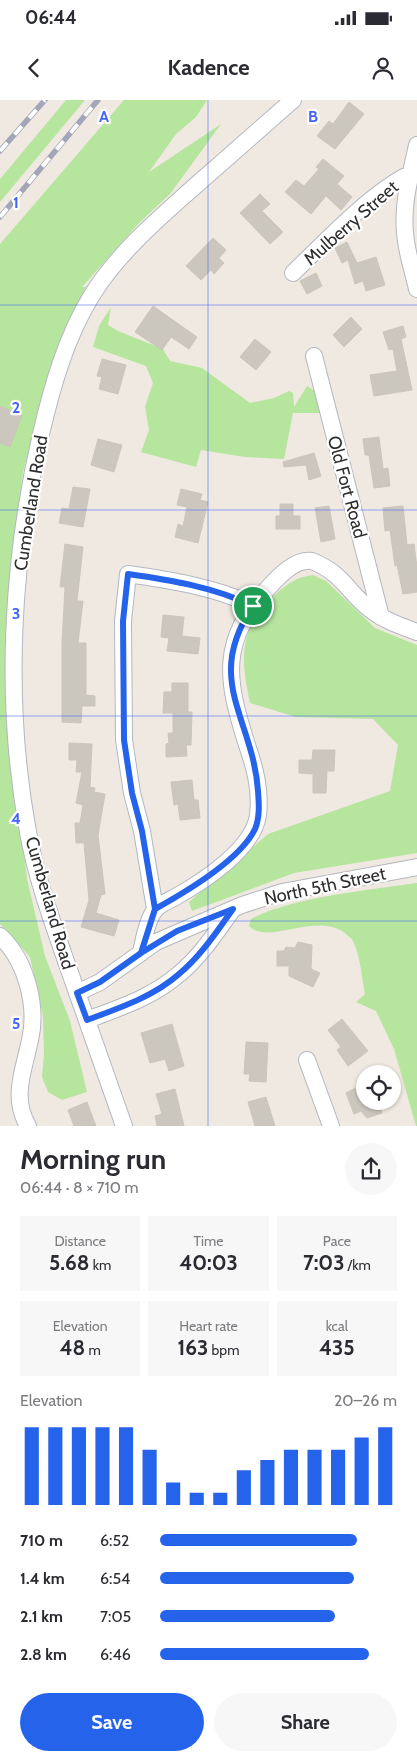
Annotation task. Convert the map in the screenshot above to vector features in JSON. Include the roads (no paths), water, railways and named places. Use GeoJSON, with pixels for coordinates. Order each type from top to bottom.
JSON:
{"type":"FeatureCollection","features":[{"type":"Feature","properties":{"kind":"street","name":"Cumberland Road"},"geometry":{"type":"LineString","coordinates":[[124,1126],[52,920],[28,833],[17,745],[14,650],[27,506],[43,424],[53,387],[80,315],[109,271],[130,247],[165,212],[292,100]]}},
{"type":"Feature","properties":{"kind":"street"},"geometry":{"type":"LineString","coordinates":[[416,151],[406,196],[405,234],[417,285]]}},
{"type":"Feature","properties":{"kind":"street","name":"Mulberry Street"},"geometry":{"type":"LineString","coordinates":[[293,273],[396,181],[410,174]]}},
{"type":"Feature","properties":{"kind":"street","name":"Old Fort Road"},"geometry":{"type":"LineString","coordinates":[[314,356],[381,617]]}},
{"type":"Feature","properties":{"kind":"street"},"geometry":{"type":"LineString","coordinates":[[155,909],[205,878],[235,854],[248,841],[255,828],[259,806],[257,781],[238,714],[230,672],[233,648],[238,633],[253,606],[288,569],[308,560],[336,573],[363,603],[381,617],[417,632]]}},
{"type":"Feature","properties":{"kind":"street"},"geometry":{"type":"LineString","coordinates":[[141,953],[155,909],[142,831],[132,793],[124,740],[123,621],[128,574],[191,585],[230,595],[253,606]]}},
{"type":"Feature","properties":{"kind":"street","name":"North 5th Street"},"geometry":{"type":"LineString","coordinates":[[77,993],[100,982],[141,953],[177,931],[233,909],[282,892],[417,867]]}},
{"type":"Feature","properties":{"kind":"street"},"geometry":{"type":"LineString","coordinates":[[87,1020],[140,1000],[179,975],[192,962],[233,909]]}},
{"type":"Feature","properties":{"kind":"street"},"geometry":{"type":"LineString","coordinates":[[0,936],[13,952],[26,978],[31,999],[32,1029],[18,1097],[28,1126]]}},
{"type":"Feature","properties":{"kind":"street"},"geometry":{"type":"LineString","coordinates":[[307,1060],[331,1126]]}},
{"type":"Feature","properties":{"kind":"railway"},"geometry":{"type":"LineString","coordinates":[[0,151],[45,100]]}},
{"type":"Feature","properties":{"kind":"railway"},"geometry":{"type":"LineString","coordinates":[[0,217],[98,100]]}}]}
